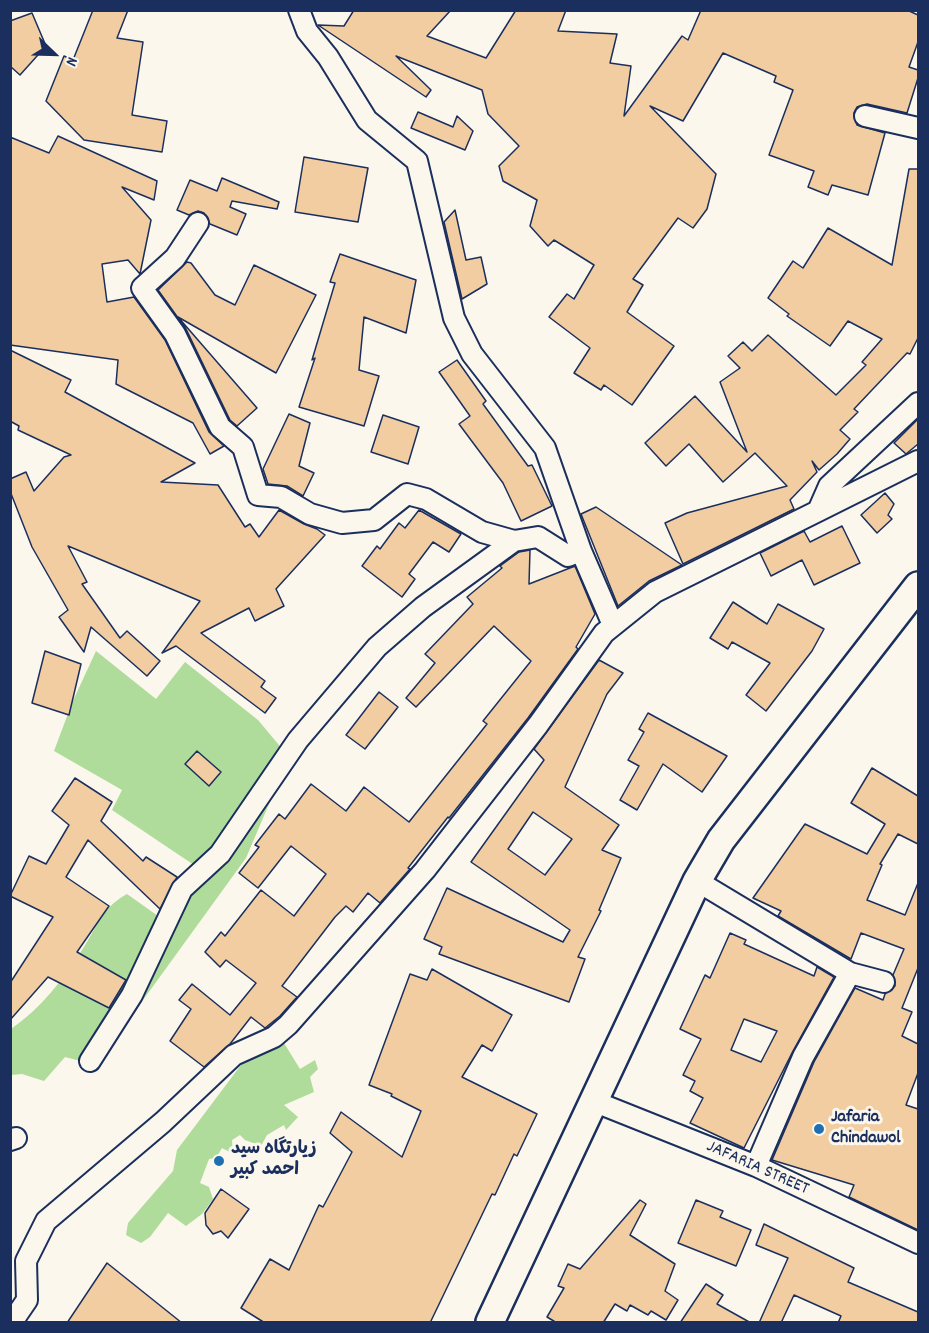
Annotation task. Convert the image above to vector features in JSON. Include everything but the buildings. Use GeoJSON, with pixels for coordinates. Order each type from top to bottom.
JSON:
{"type":"FeatureCollection","features":[{"type":"Feature","properties":{"kind":"main road"},"geometry":{"type":"LineString","coordinates":[[490,1323],[697,881],[721,840],[918,586]]}},
{"type":"Feature","properties":{"kind":"street"},"geometry":{"type":"LineString","coordinates":[[299,10],[308,31],[328,57],[367,120],[417,161],[453,318],[472,354],[545,448],[581,551],[613,626]]}},
{"type":"Feature","properties":{"kind":"street"},"geometry":{"type":"LineString","coordinates":[[865,116],[918,128]]}},
{"type":"Feature","properties":{"kind":"street"},"geometry":{"type":"LineString","coordinates":[[198,223],[175,258],[142,288],[176,334],[220,427],[243,447],[258,495],[281,497],[310,514],[342,523],[374,520],[407,494],[426,499],[482,532],[514,541],[538,537],[568,556],[581,551]]}},
{"type":"Feature","properties":{"kind":"street"},"geometry":{"type":"LineString","coordinates":[[818,511],[829,486],[918,403]]}},
{"type":"Feature","properties":{"kind":"street"},"geometry":{"type":"LineString","coordinates":[[12,1323],[27,1300],[26,1261],[46,1221],[163,1122],[234,1055],[274,1037],[288,1025],[425,870],[538,725],[604,633],[655,592],[918,461]]}},
{"type":"Feature","properties":{"kind":"street"},"geometry":{"type":"LineString","coordinates":[[90,1060],[132,995],[182,889],[220,854],[298,740],[377,647],[423,607],[514,541]]}},
{"type":"Feature","properties":{"kind":"street"},"geometry":{"type":"LineString","coordinates":[[697,881],[850,973],[884,982]]}},
{"type":"Feature","properties":{"kind":"street"},"geometry":{"type":"LineString","coordinates":[[756,1166],[803,1057],[850,973]]}},
{"type":"Feature","properties":{"kind":"street","name":"JAFARIA STREET"},"geometry":{"type":"LineString","coordinates":[[593,1101],[756,1166],[918,1243]]}},
{"type":"Feature","properties":{"kind":"green space"},"geometry":{"type":"Polygon","coordinates":[[[96,651],[156,699],[185,662],[258,720],[289,757],[246,858],[117,1036],[84,1062],[65,1057],[44,1081],[22,1074],[11,1075],[11,1029],[32,1012],[59,983],[100,919],[111,906],[127,894],[158,916],[194,865],[112,810],[122,790],[54,751],[72,703],[96,651]]]}},
{"type":"Feature","properties":{"kind":"green space"},"geometry":{"type":"Polygon","coordinates":[[[284,1043],[300,1069],[315,1060],[318,1069],[310,1077],[314,1092],[284,1105],[298,1117],[286,1130],[284,1125],[267,1135],[261,1146],[245,1140],[240,1135],[232,1140],[233,1154],[222,1148],[216,1158],[209,1159],[200,1183],[209,1187],[213,1199],[202,1214],[186,1226],[168,1213],[150,1237],[141,1243],[126,1235],[128,1223],[173,1171],[177,1150],[241,1065],[284,1043]]]}},
{"type":"Feature","properties":{"kind":"place","name":"Jafaria Chindawol"},"geometry":{"type":"Point","coordinates":[819,1129]}},
{"type":"Feature","properties":{"kind":"place","name":"زیارتگاه سید احمد کبیر"},"geometry":{"type":"Point","coordinates":[219,1161]}}]}
